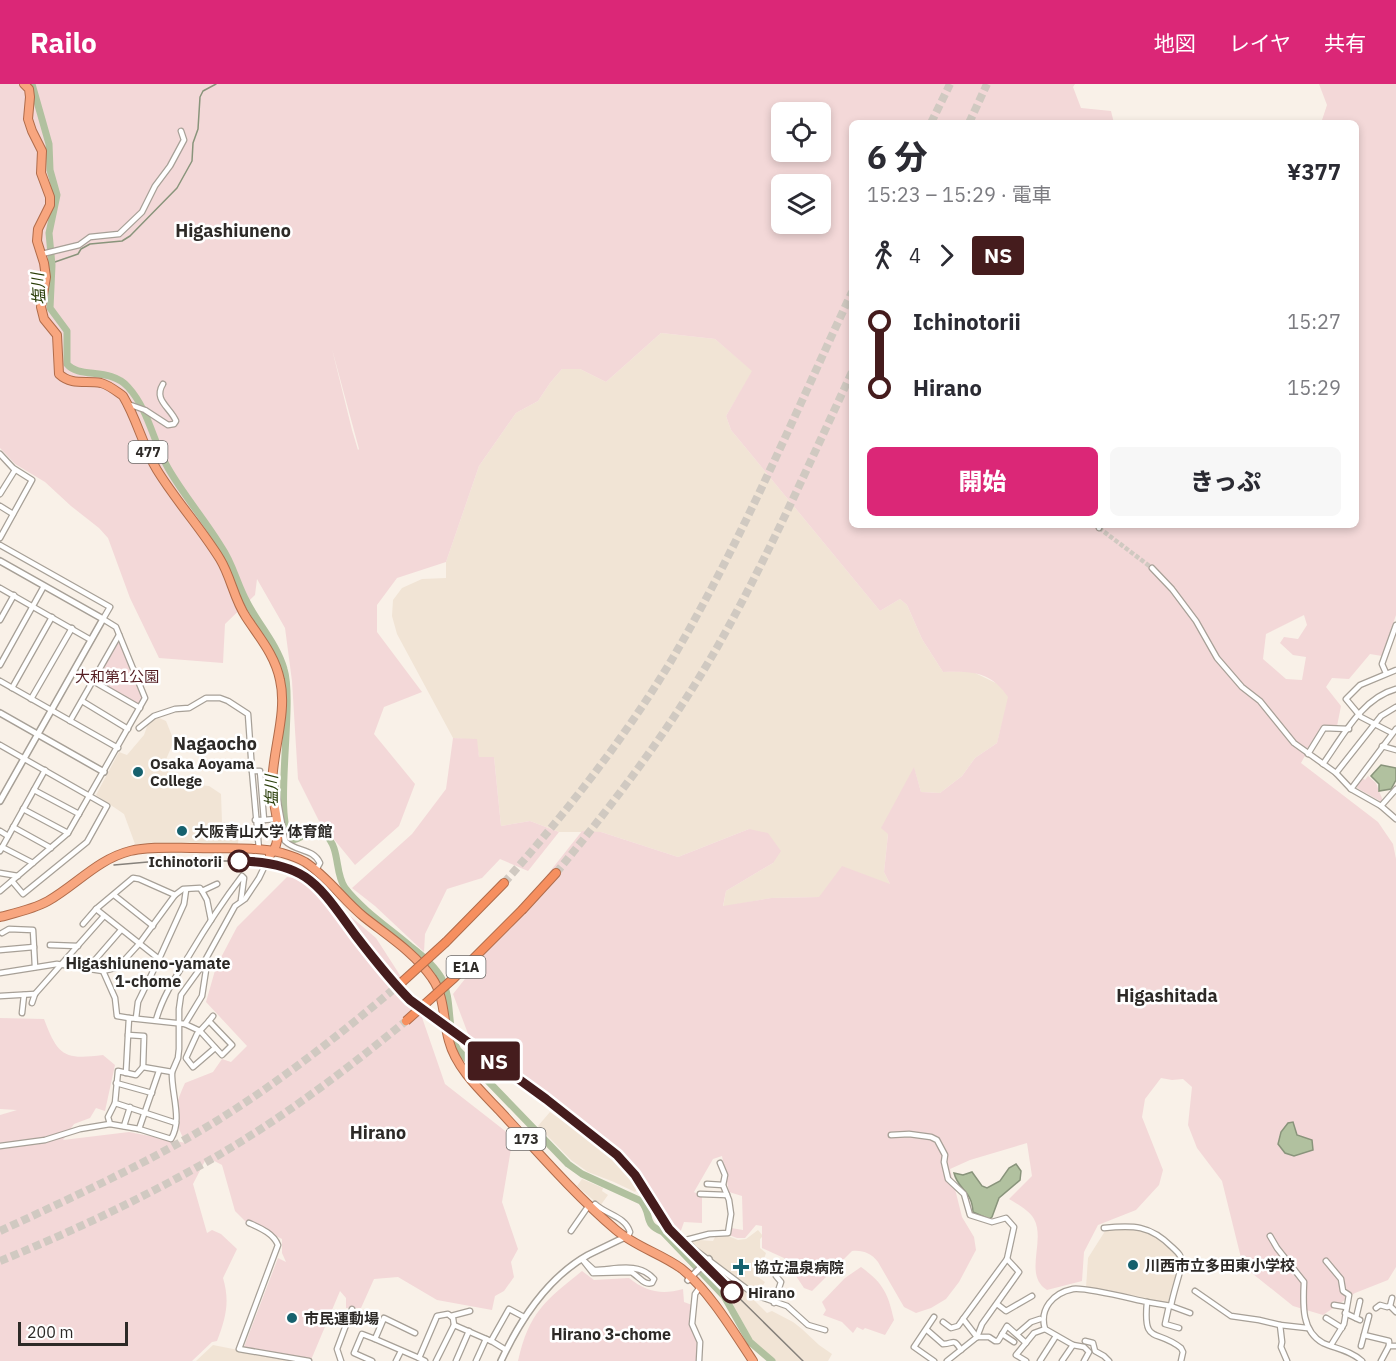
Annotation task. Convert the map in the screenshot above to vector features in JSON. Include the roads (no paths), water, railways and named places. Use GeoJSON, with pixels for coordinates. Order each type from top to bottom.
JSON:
{"type":"FeatureCollection","features":[{"type":"Feature","properties":{"kind":"highway","name":"477"},"geometry":{"type":"LineString","coordinates":[[24,84],[29,89],[30,125],[42,151],[41,173],[50,197],[50,205],[38,229],[37,241],[46,277],[41,307],[44,319],[57,335],[59,374],[65,380],[76,383],[101,383],[123,396],[153,464],[164,482],[204,533],[222,562],[238,604],[264,641],[280,680],[282,697],[273,777],[278,838],[272,853]]}},
{"type":"Feature","properties":{"kind":"highway","name":"173"},"geometry":{"type":"LineString","coordinates":[[0,920],[45,903],[99,865],[130,851],[171,848],[259,849],[302,860],[316,870],[358,912],[425,968],[435,983],[449,1042],[464,1070],[589,1207]]}},
{"type":"Feature","properties":{"kind":"highway","name":"173"},"geometry":{"type":"LineString","coordinates":[[0,920],[43,909],[105,866],[136,854],[272,853],[301,865],[315,874],[344,906],[398,949],[426,975],[439,1005],[444,1038],[452,1060],[467,1080],[589,1207],[624,1238],[669,1266],[692,1277],[748,1361]]}},
{"type":"Feature","properties":{"kind":"highway","name":"E1A"},"geometry":{"type":"LineString","coordinates":[[406,1021],[454,978],[556,873]]}},
{"type":"Feature","properties":{"kind":"highway","name":"E1A"},"geometry":{"type":"LineString","coordinates":[[401,983],[446,942],[504,883]]}},
{"type":"Feature","properties":{"kind":"highway","name":"173"},"geometry":{"type":"LineString","coordinates":[[699,1289],[753,1361]]}},
{"type":"Feature","properties":{"kind":"street"},"geometry":{"type":"LineString","coordinates":[[42,254],[80,246],[90,237],[119,234],[127,227],[142,212],[154,186],[170,166],[184,140],[181,131]]}},
{"type":"Feature","properties":{"kind":"street"},"geometry":{"type":"LineString","coordinates":[[128,404],[145,410],[168,425],[174,424],[176,421],[173,415],[165,407],[159,395],[163,384]]}},
{"type":"Feature","properties":{"kind":"street"},"geometry":{"type":"LineString","coordinates":[[0,454],[15,470],[32,480],[1,535]]}},
{"type":"Feature","properties":{"kind":"street"},"geometry":{"type":"LineString","coordinates":[[0,494],[15,470]]}},
{"type":"Feature","properties":{"kind":"street"},"geometry":{"type":"LineString","coordinates":[[0,506],[14,514]]}},
{"type":"Feature","properties":{"kind":"street"},"geometry":{"type":"LineString","coordinates":[[0,544],[110,607],[0,801]]}},
{"type":"Feature","properties":{"kind":"street"},"geometry":{"type":"LineString","coordinates":[[0,561],[116,627],[146,698],[68,833],[0,891]]}},
{"type":"Feature","properties":{"kind":"street"},"geometry":{"type":"LineString","coordinates":[[1152,568],[1172,589],[1196,621],[1217,658],[1242,687],[1260,701],[1294,743],[1336,773],[1351,789],[1381,806],[1396,819]]}},
{"type":"Feature","properties":{"kind":"street"},"geometry":{"type":"LineString","coordinates":[[0,664],[44,586]]}},
{"type":"Feature","properties":{"kind":"street"},"geometry":{"type":"LineString","coordinates":[[0,588],[91,640]]}},
{"type":"Feature","properties":{"kind":"street"},"geometry":{"type":"LineString","coordinates":[[0,620],[14,595]]}},
{"type":"Feature","properties":{"kind":"street"},"geometry":{"type":"LineString","coordinates":[[12,688],[52,617]]}},
{"type":"Feature","properties":{"kind":"street"},"geometry":{"type":"LineString","coordinates":[[1386,673],[1382,664],[1396,625]]}},
{"type":"Feature","properties":{"kind":"street"},"geometry":{"type":"LineString","coordinates":[[31,699],[72,628]]}},
{"type":"Feature","properties":{"kind":"street"},"geometry":{"type":"LineString","coordinates":[[70,721],[120,634]]}},
{"type":"Feature","properties":{"kind":"street"},"geometry":{"type":"LineString","coordinates":[[1351,789],[1394,731],[1374,724],[1359,715],[1346,699],[1360,685],[1396,670]]}},
{"type":"Feature","properties":{"kind":"street"},"geometry":{"type":"LineString","coordinates":[[0,681],[118,748]]}},
{"type":"Feature","properties":{"kind":"street"},"geometry":{"type":"LineString","coordinates":[[93,681],[140,708]]}},
{"type":"Feature","properties":{"kind":"street"},"geometry":{"type":"LineString","coordinates":[[1323,764],[1368,703],[1383,692],[1396,689]]}},
{"type":"Feature","properties":{"kind":"street"},"geometry":{"type":"LineString","coordinates":[[139,728],[154,716],[175,709],[189,708],[206,698],[228,700],[248,714],[259,849]]}},
{"type":"Feature","properties":{"kind":"street"},"geometry":{"type":"LineString","coordinates":[[82,701],[128,729]]}},
{"type":"Feature","properties":{"kind":"street"},"geometry":{"type":"LineString","coordinates":[[1336,773],[1381,716],[1396,707]]}},
{"type":"Feature","properties":{"kind":"street"},"geometry":{"type":"LineString","coordinates":[[0,713],[104,772]]}},
{"type":"Feature","properties":{"kind":"street"},"geometry":{"type":"LineString","coordinates":[[1308,754],[1324,728],[1349,729]]}},
{"type":"Feature","properties":{"kind":"street"},"geometry":{"type":"LineString","coordinates":[[1382,746],[1396,750]]}},
{"type":"Feature","properties":{"kind":"street"},"geometry":{"type":"LineString","coordinates":[[1,748],[24,758],[107,806],[87,842],[22,894],[12,881]]}},
{"type":"Feature","properties":{"kind":"street"},"geometry":{"type":"LineString","coordinates":[[33,863],[1,849],[45,770]]}},
{"type":"Feature","properties":{"kind":"street"},"geometry":{"type":"LineString","coordinates":[[252,771],[260,771],[264,819]]}},
{"type":"Feature","properties":{"kind":"street"},"geometry":{"type":"LineString","coordinates":[[273,777],[285,841],[289,845],[311,852],[316,856],[320,863],[316,870]]}},
{"type":"Feature","properties":{"kind":"street"},"geometry":{"type":"LineString","coordinates":[[1381,806],[1396,789]]}},
{"type":"Feature","properties":{"kind":"street"},"geometry":{"type":"LineString","coordinates":[[34,790],[79,814]]}},
{"type":"Feature","properties":{"kind":"street"},"geometry":{"type":"LineString","coordinates":[[23,809],[68,833]]}},
{"type":"Feature","properties":{"kind":"street"},"geometry":{"type":"LineString","coordinates":[[255,820],[276,819]]}},
{"type":"Feature","properties":{"kind":"street"},"geometry":{"type":"LineString","coordinates":[[13,827],[51,848]]}},
{"type":"Feature","properties":{"kind":"street"},"geometry":{"type":"LineString","coordinates":[[0,831],[8,836]]}},
{"type":"Feature","properties":{"kind":"street"},"geometry":{"type":"LineString","coordinates":[[0,1146],[45,1140],[111,1124],[139,1129],[171,1139],[176,1123],[171,1086],[172,1072],[178,1058],[181,995],[202,966],[235,906],[245,899],[272,853]]}},
{"type":"Feature","properties":{"kind":"street"},"geometry":{"type":"LineString","coordinates":[[0,873],[18,876]]}},
{"type":"Feature","properties":{"kind":"street"},"geometry":{"type":"LineString","coordinates":[[156,1020],[165,995],[211,920],[242,876],[244,878],[241,900]]}},
{"type":"Feature","properties":{"kind":"street"},"geometry":{"type":"LineString","coordinates":[[83,924],[96,909],[133,878],[175,895]]}},
{"type":"Feature","properties":{"kind":"street"},"geometry":{"type":"LineString","coordinates":[[202,891],[217,884]]}},
{"type":"Feature","properties":{"kind":"street"},"geometry":{"type":"LineString","coordinates":[[0,973],[62,965],[103,971],[118,967],[139,944],[175,895],[183,889],[200,888],[207,900],[211,920]]}},
{"type":"Feature","properties":{"kind":"street"},"geometry":{"type":"LineString","coordinates":[[136,1018],[138,1002],[184,904],[186,890]]}},
{"type":"Feature","properties":{"kind":"street"},"geometry":{"type":"LineString","coordinates":[[114,894],[153,926]]}},
{"type":"Feature","properties":{"kind":"street"},"geometry":{"type":"LineString","coordinates":[[96,909],[159,959]]}},
{"type":"Feature","properties":{"kind":"street"},"geometry":{"type":"LineString","coordinates":[[32,1003],[35,994],[104,916]]}},
{"type":"Feature","properties":{"kind":"street"},"geometry":{"type":"LineString","coordinates":[[2,933],[9,929],[33,930],[35,967]]}},
{"type":"Feature","properties":{"kind":"street"},"geometry":{"type":"LineString","coordinates":[[88,968],[121,930]]}},
{"type":"Feature","properties":{"kind":"street"},"geometry":{"type":"LineString","coordinates":[[51,945],[78,946]]}},
{"type":"Feature","properties":{"kind":"street"},"geometry":{"type":"LineString","coordinates":[[0,950],[34,947]]}},
{"type":"Feature","properties":{"kind":"street"},"geometry":{"type":"LineString","coordinates":[[185,1024],[202,996],[206,970],[202,966]]}},
{"type":"Feature","properties":{"kind":"street"},"geometry":{"type":"LineString","coordinates":[[103,971],[115,998],[117,1016],[185,1024],[200,1031],[222,1055],[232,1045],[209,1021]]}},
{"type":"Feature","properties":{"kind":"street"},"geometry":{"type":"LineString","coordinates":[[0,996],[35,994]]}},
{"type":"Feature","properties":{"kind":"street"},"geometry":{"type":"LineString","coordinates":[[22,1013],[24,995]]}},
{"type":"Feature","properties":{"kind":"street"},"geometry":{"type":"LineString","coordinates":[[213,1016],[200,1031],[186,1058],[193,1067],[215,1048]]}},
{"type":"Feature","properties":{"kind":"street"},"geometry":{"type":"LineString","coordinates":[[126,1072],[129,1018]]}},
{"type":"Feature","properties":{"kind":"street"},"geometry":{"type":"LineString","coordinates":[[111,1124],[108,1117],[115,1102],[118,1071],[136,1075],[143,1067],[144,1036],[128,1035]]}},
{"type":"Feature","properties":{"kind":"street"},"geometry":{"type":"LineString","coordinates":[[143,1067],[172,1072]]}},
{"type":"Feature","properties":{"kind":"street"},"geometry":{"type":"LineString","coordinates":[[139,1129],[159,1071]]}},
{"type":"Feature","properties":{"kind":"street"},"geometry":{"type":"LineString","coordinates":[[116,1083],[152,1093]]}},
{"type":"Feature","properties":{"kind":"street"},"geometry":{"type":"LineString","coordinates":[[115,1102],[176,1123]]}},
{"type":"Feature","properties":{"kind":"street"},"geometry":{"type":"LineString","coordinates":[[124,1126],[130,1107]]}},
{"type":"Feature","properties":{"kind":"street"},"geometry":{"type":"LineString","coordinates":[[891,1135],[909,1134],[938,1140],[945,1155],[944,1162],[948,1179],[964,1194],[970,1215],[992,1222],[1006,1218],[1014,1227],[1007,1259],[958,1326],[951,1328],[943,1322]]}},
{"type":"Feature","properties":{"kind":"street"},"geometry":{"type":"LineString","coordinates":[[720,1163],[725,1175],[723,1185],[731,1214],[728,1233],[709,1234],[686,1240],[755,1295],[793,1310],[808,1325],[825,1330]]}},
{"type":"Feature","properties":{"kind":"street"},"geometry":{"type":"LineString","coordinates":[[711,1176],[709,1185],[723,1185]]}},
{"type":"Feature","properties":{"kind":"street"},"geometry":{"type":"LineString","coordinates":[[700,1194],[727,1195]]}},
{"type":"Feature","properties":{"kind":"street"},"geometry":{"type":"LineString","coordinates":[[501,1361],[534,1302],[557,1279],[582,1259],[624,1238],[630,1232],[625,1222],[604,1212],[595,1204],[589,1207],[571,1231]]}},
{"type":"Feature","properties":{"kind":"street"},"geometry":{"type":"LineString","coordinates":[[249,1223],[266,1231],[277,1241],[278,1245],[239,1349],[309,1361]]}},
{"type":"Feature","properties":{"kind":"street"},"geometry":{"type":"LineString","coordinates":[[1104,1228],[1145,1228],[1163,1238],[1181,1256],[1183,1263],[1174,1287],[1165,1324],[1179,1328]]}},
{"type":"Feature","properties":{"kind":"street"},"geometry":{"type":"LineString","coordinates":[[1270,1236],[1304,1282],[1303,1302],[1307,1328]]}},
{"type":"Feature","properties":{"kind":"street"},"geometry":{"type":"LineString","coordinates":[[582,1259],[594,1270],[633,1268],[650,1274],[654,1278],[649,1284],[631,1272],[593,1273],[582,1259]]}},
{"type":"Feature","properties":{"kind":"street"},"geometry":{"type":"LineString","coordinates":[[946,1361],[977,1337],[982,1324],[1019,1272],[1007,1259]]}},
{"type":"Feature","properties":{"kind":"street"},"geometry":{"type":"LineString","coordinates":[[692,1277],[709,1260]]}},
{"type":"Feature","properties":{"kind":"street"},"geometry":{"type":"LineString","coordinates":[[1326,1261],[1341,1279],[1343,1291],[1348,1293],[1342,1328],[1331,1345]]}},
{"type":"Feature","properties":{"kind":"street"},"geometry":{"type":"LineString","coordinates":[[774,1302],[781,1282],[776,1276],[778,1274]]}},
{"type":"Feature","properties":{"kind":"street"},"geometry":{"type":"LineString","coordinates":[[699,1289],[694,1294],[692,1324],[700,1342],[699,1361]]}},
{"type":"Feature","properties":{"kind":"street"},"geometry":{"type":"LineString","coordinates":[[1084,1361],[1089,1352],[1084,1347],[1073,1345],[1045,1329],[1042,1319],[1045,1306],[1074,1289],[1170,1306],[1190,1313]]}},
{"type":"Feature","properties":{"kind":"street"},"geometry":{"type":"LineString","coordinates":[[1195,1291],[1231,1316],[1307,1328],[1322,1342],[1355,1354],[1362,1361]]}},
{"type":"Feature","properties":{"kind":"street"},"geometry":{"type":"LineString","coordinates":[[997,1304],[1006,1311],[1032,1296]]}},
{"type":"Feature","properties":{"kind":"street"},"geometry":{"type":"LineString","coordinates":[[1390,1306],[1392,1298]]}},
{"type":"Feature","properties":{"kind":"street"},"geometry":{"type":"LineString","coordinates":[[1334,1305],[1358,1319],[1360,1301]]}},
{"type":"Feature","properties":{"kind":"street"},"geometry":{"type":"LineString","coordinates":[[1148,1302],[1146,1325],[1155,1336],[1181,1348],[1183,1352],[1181,1361]]}},
{"type":"Feature","properties":{"kind":"street"},"geometry":{"type":"LineString","coordinates":[[1376,1308],[1380,1305],[1390,1306],[1396,1312]]}},
{"type":"Feature","properties":{"kind":"street"},"geometry":{"type":"LineString","coordinates":[[341,1361],[338,1349],[352,1309]]}},
{"type":"Feature","properties":{"kind":"street"},"geometry":{"type":"LineString","coordinates":[[476,1361],[510,1309],[524,1317]]}},
{"type":"Feature","properties":{"kind":"street"},"geometry":{"type":"LineString","coordinates":[[419,1358],[437,1316],[448,1314],[451,1316],[470,1311]]}},
{"type":"Feature","properties":{"kind":"street"},"geometry":{"type":"LineString","coordinates":[[436,1361],[454,1325],[451,1316]]}},
{"type":"Feature","properties":{"kind":"street"},"geometry":{"type":"LineString","coordinates":[[1361,1346],[1369,1316]]}},
{"type":"Feature","properties":{"kind":"street"},"geometry":{"type":"LineString","coordinates":[[934,1317],[914,1347],[934,1361]]}},
{"type":"Feature","properties":{"kind":"street"},"geometry":{"type":"LineString","coordinates":[[375,1339],[384,1318],[415,1333]]}},
{"type":"Feature","properties":{"kind":"street"},"geometry":{"type":"LineString","coordinates":[[1326,1318],[1342,1328]]}},
{"type":"Feature","properties":{"kind":"street"},"geometry":{"type":"LineString","coordinates":[[963,1319],[977,1337]]}},
{"type":"Feature","properties":{"kind":"street"},"geometry":{"type":"LineString","coordinates":[[1017,1334],[1031,1322],[1040,1319]]}},
{"type":"Feature","properties":{"kind":"street"},"geometry":{"type":"LineString","coordinates":[[454,1325],[506,1350]]}},
{"type":"Feature","properties":{"kind":"street"},"geometry":{"type":"LineString","coordinates":[[1280,1325],[1281,1347],[1287,1361]]}},
{"type":"Feature","properties":{"kind":"street"},"geometry":{"type":"LineString","coordinates":[[977,1337],[988,1337],[998,1341],[1007,1326],[1026,1343]]}},
{"type":"Feature","properties":{"kind":"street"},"geometry":{"type":"LineString","coordinates":[[1026,1361],[1016,1355],[1034,1333],[1045,1329]]}},
{"type":"Feature","properties":{"kind":"street"},"geometry":{"type":"LineString","coordinates":[[927,1330],[943,1344],[957,1342],[961,1350]]}},
{"type":"Feature","properties":{"kind":"street"},"geometry":{"type":"LineString","coordinates":[[456,1361],[469,1331]]}},
{"type":"Feature","properties":{"kind":"street"},"geometry":{"type":"LineString","coordinates":[[350,1361],[362,1334],[425,1361]]}},
{"type":"Feature","properties":{"kind":"street"},"geometry":{"type":"LineString","coordinates":[[1002,1334],[1014,1342]]}},
{"type":"Feature","properties":{"kind":"street"},"geometry":{"type":"LineString","coordinates":[[1364,1335],[1389,1341],[1389,1346],[1381,1361]]}},
{"type":"Feature","properties":{"kind":"street"},"geometry":{"type":"LineString","coordinates":[[1040,1361],[1056,1336]]}},
{"type":"Feature","properties":{"kind":"street"},"geometry":{"type":"LineString","coordinates":[[1085,1341],[1093,1343],[1095,1351],[1108,1361]]}},
{"type":"Feature","properties":{"kind":"street"},"geometry":{"type":"LineString","coordinates":[[1062,1361],[1073,1345]]}},
{"type":"Feature","properties":{"kind":"street"},"geometry":{"type":"LineString","coordinates":[[1389,1346],[1396,1346]]}},
{"type":"Feature","properties":{"kind":"street"},"geometry":{"type":"LineString","coordinates":[[396,1361],[401,1351]]}},
{"type":"Feature","properties":{"kind":"street"},"geometry":{"type":"LineString","coordinates":[[354,1353],[372,1361]]}},
{"type":"Feature","properties":{"kind":"waterway","name":"塩川"},"geometry":{"type":"LineString","coordinates":[[32,84],[49,144],[50,170],[57,195],[49,233],[52,265],[50,308],[67,331],[67,364],[79,371],[113,377],[128,387],[135,396],[168,468],[226,554],[247,602],[277,651],[287,686],[284,811],[286,829],[292,840],[316,830],[325,834],[333,847],[339,875],[345,888],[368,911],[424,957],[439,974],[445,988],[452,1033],[458,1050],[568,1164],[582,1174],[641,1201],[652,1226],[663,1232],[724,1296],[750,1342],[772,1361]]}},
{"type":"Feature","properties":{"kind":"waterway"},"geometry":{"type":"LineString","coordinates":[[52,263],[78,254],[81,249],[90,244],[122,241],[130,236],[177,188],[192,161],[193,143],[198,129],[200,97],[203,91],[216,84]]}},
{"type":"Feature","properties":{"kind":"tunnel"},"geometry":{"type":"LineString","coordinates":[[932,120],[950,84]]}},
{"type":"Feature","properties":{"kind":"tunnel"},"geometry":{"type":"LineString","coordinates":[[970,120],[987,84]]}},
{"type":"Feature","properties":{"kind":"tunnel"},"geometry":{"type":"LineString","coordinates":[[504,883],[591,778],[631,723],[668,666],[742,529],[849,299]]}},
{"type":"Feature","properties":{"kind":"tunnel"},"geometry":{"type":"LineString","coordinates":[[556,873],[646,758],[706,667],[774,538],[849,378]]}},
{"type":"Feature","properties":{"kind":"tunnel"},"geometry":{"type":"LineString","coordinates":[[1099,528],[1152,568]]}},
{"type":"Feature","properties":{"kind":"tunnel"},"geometry":{"type":"LineString","coordinates":[[0,1231],[136,1166],[215,1122],[311,1056],[401,983]]}},
{"type":"Feature","properties":{"kind":"tunnel"},"geometry":{"type":"LineString","coordinates":[[0,1261],[110,1212],[217,1156],[314,1092],[406,1021]]}},
{"type":"Feature","properties":{"kind":"railway"},"geometry":{"type":"LineString","coordinates":[[114,865],[159,861],[256,861],[278,864],[300,873],[319,887],[357,937]]}},
{"type":"Feature","properties":{"kind":"railway"},"geometry":{"type":"LineString","coordinates":[[426,1012],[546,1099],[617,1155],[635,1175],[669,1229],[719,1279]]}},
{"type":"Feature","properties":{"kind":"railway"},"geometry":{"type":"LineString","coordinates":[[733,1292],[803,1361]]}},
{"type":"Feature","properties":{"kind":"train","name":"NS"},"geometry":{"type":"LineString","coordinates":[[239,861],[270,862],[284,866],[300,873],[319,887],[402,993],[546,1099],[617,1155],[635,1175],[669,1229],[732,1292]]}},
{"type":"Feature","properties":{"kind":"place","name":"Osaka Aoyama College"},"geometry":{"type":"Point","coordinates":[138,772]}},
{"type":"Feature","properties":{"kind":"place","name":"大阪青山大学 体育館"},"geometry":{"type":"Point","coordinates":[182,831]}},
{"type":"Feature","properties":{"kind":"place","name":"Ichinotorii"},"geometry":{"type":"Point","coordinates":[239,861]}},
{"type":"Feature","properties":{"kind":"place","name":"川西市立多田東小学校"},"geometry":{"type":"Point","coordinates":[1133,1265]}},
{"type":"Feature","properties":{"kind":"place","name":"協立温泉病院"},"geometry":{"type":"Point","coordinates":[741,1267]}},
{"type":"Feature","properties":{"kind":"place","name":"Hirano"},"geometry":{"type":"Point","coordinates":[732,1292]}},
{"type":"Feature","properties":{"kind":"place","name":"市民運動場"},"geometry":{"type":"Point","coordinates":[292,1318]}},
{"type":"Feature","properties":{"kind":"district","name":"Higashiuneno"},"geometry":{"type":"Point","coordinates":[233,230]}},
{"type":"Feature","properties":{"kind":"district","name":"Nagaocho"},"geometry":{"type":"Point","coordinates":[215,743]}},
{"type":"Feature","properties":{"kind":"district","name":"Higashiuneno-yamate 1-chome"},"geometry":{"type":"Point","coordinates":[148,972]}},
{"type":"Feature","properties":{"kind":"district","name":"Higashitada"},"geometry":{"type":"Point","coordinates":[1167,995]}},
{"type":"Feature","properties":{"kind":"district","name":"Hirano"},"geometry":{"type":"Point","coordinates":[378,1132]}},
{"type":"Feature","properties":{"kind":"district","name":"Hirano 3-chome"},"geometry":{"type":"Point","coordinates":[611,1334]}},
{"type":"Feature","properties":{"kind":"park label","name":"大和第1公園"},"geometry":{"type":"Point","coordinates":[117,676]}}]}
